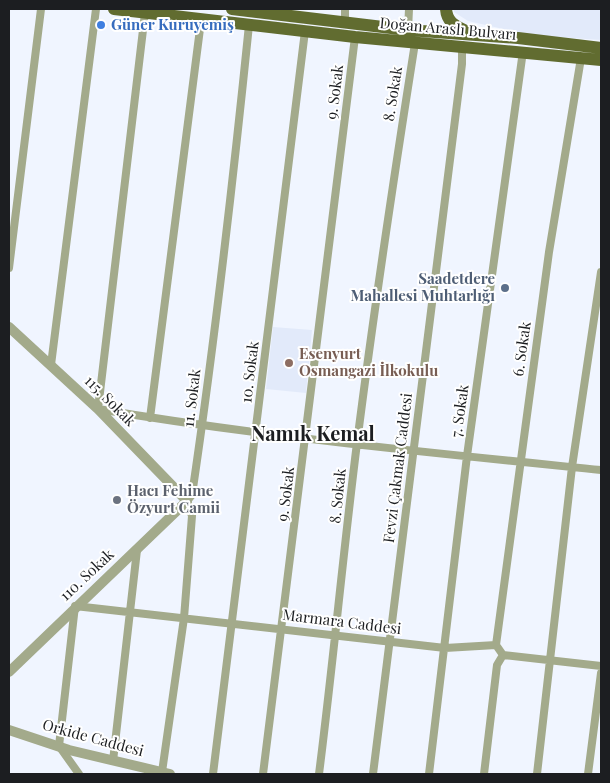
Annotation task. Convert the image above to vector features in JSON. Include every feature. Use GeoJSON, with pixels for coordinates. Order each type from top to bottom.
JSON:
{"type":"FeatureCollection","features":[{"type":"Feature","properties":{"kind":"main road","name":"Doğan Araslı Bulvarı"},"geometry":{"type":"LineString","coordinates":[[114,9],[201,21],[355,37],[418,37],[462,45],[601,60]]}},
{"type":"Feature","properties":{"kind":"main road"},"geometry":{"type":"LineString","coordinates":[[234,9],[285,12],[344,23],[408,30],[418,37],[472,35],[601,48]]}},
{"type":"Feature","properties":{"kind":"main road"},"geometry":{"type":"LineString","coordinates":[[418,37],[437,22],[441,9]]}},
{"type":"Feature","properties":{"kind":"main road"},"geometry":{"type":"LineString","coordinates":[[446,9],[447,18],[451,23],[472,35]]}},
{"type":"Feature","properties":{"kind":"street"},"geometry":{"type":"LineString","coordinates":[[9,268],[41,9]]}},
{"type":"Feature","properties":{"kind":"street"},"geometry":{"type":"LineString","coordinates":[[51,365],[96,9]]}},
{"type":"Feature","properties":{"kind":"street"},"geometry":{"type":"LineString","coordinates":[[344,23],[345,9]]}},
{"type":"Feature","properties":{"kind":"street"},"geometry":{"type":"LineString","coordinates":[[408,9],[408,30]]}},
{"type":"Feature","properties":{"kind":"street"},"geometry":{"type":"LineString","coordinates":[[146,13],[98,409],[202,426],[306,439],[601,470]]}},
{"type":"Feature","properties":{"kind":"street"},"geometry":{"type":"LineString","coordinates":[[150,418],[201,21]]}},
{"type":"Feature","properties":{"kind":"street","name":"11. Sokak"},"geometry":{"type":"LineString","coordinates":[[166,773],[184,618],[192,516],[187,501],[192,495],[202,426],[236,145],[248,25]]}},
{"type":"Feature","properties":{"kind":"street","name":"10. Sokak"},"geometry":{"type":"LineString","coordinates":[[213,774],[257,432],[304,31]]}},
{"type":"Feature","properties":{"kind":"street","name":"9. Sokak"},"geometry":{"type":"LineString","coordinates":[[263,774],[355,37]]}},
{"type":"Feature","properties":{"kind":"street","name":"8. Sokak"},"geometry":{"type":"LineString","coordinates":[[319,774],[337,636],[357,445],[386,228],[418,37]]}},
{"type":"Feature","properties":{"kind":"street","name":"Fevzi Çakmak Caddesi"},"geometry":{"type":"LineString","coordinates":[[373,774],[462,64],[462,45]]}},
{"type":"Feature","properties":{"kind":"street","name":"7. Sokak"},"geometry":{"type":"LineString","coordinates":[[429,774],[467,456],[523,51]]}},
{"type":"Feature","properties":{"kind":"street","name":"6. Sokak"},"geometry":{"type":"LineString","coordinates":[[496,645],[549,252],[581,58]]}},
{"type":"Feature","properties":{"kind":"street"},"geometry":{"type":"LineString","coordinates":[[537,774],[572,467],[601,272]]}},
{"type":"Feature","properties":{"kind":"street","name":"115. Sokak"},"geometry":{"type":"LineString","coordinates":[[10,332],[51,365],[98,409],[187,501]]}},
{"type":"Feature","properties":{"kind":"street","name":"110. Sokak"},"geometry":{"type":"LineString","coordinates":[[9,672],[75,606],[137,550],[187,501]]}},
{"type":"Feature","properties":{"kind":"street"},"geometry":{"type":"LineString","coordinates":[[113,761],[137,550]]}},
{"type":"Feature","properties":{"kind":"street"},"geometry":{"type":"LineString","coordinates":[[75,606],[58,746],[78,774]]}},
{"type":"Feature","properties":{"kind":"street","name":"Marmara Caddesi"},"geometry":{"type":"LineString","coordinates":[[75,606],[445,648],[496,645]]}},
{"type":"Feature","properties":{"kind":"street"},"geometry":{"type":"LineString","coordinates":[[496,645],[504,655],[601,666]]}},
{"type":"Feature","properties":{"kind":"street"},"geometry":{"type":"LineString","coordinates":[[484,774],[497,665],[504,655]]}},
{"type":"Feature","properties":{"kind":"street"},"geometry":{"type":"LineString","coordinates":[[588,774],[601,673]]}},
{"type":"Feature","properties":{"kind":"street","name":"Orkide Caddesi"},"geometry":{"type":"LineString","coordinates":[[9,730],[58,746],[166,773]]}},
{"type":"Feature","properties":{"kind":"shaded area"},"geometry":{"type":"Polygon","coordinates":[[[454,9],[601,9],[601,40],[530,35],[468,21],[454,12],[454,9]]]}},
{"type":"Feature","properties":{"kind":"shaded area","name":"Esenyurt Osmangazi İlkokulu"},"geometry":{"type":"Polygon","coordinates":[[[273,327],[312,330],[306,393],[266,389],[273,327]]]}},
{"type":"Feature","properties":{"kind":"place","name":"Güner Kuruyemiş"},"geometry":{"type":"Point","coordinates":[101,25]}},
{"type":"Feature","properties":{"kind":"place","name":"Saadetdere Mahallesi Muhtarlığı"},"geometry":{"type":"Point","coordinates":[505,288]}},
{"type":"Feature","properties":{"kind":"place","name":"Esenyurt Osmangazi İlkokulu"},"geometry":{"type":"Point","coordinates":[289,363]}},
{"type":"Feature","properties":{"kind":"place","name":"Hacı Fehime Özyurt Camii"},"geometry":{"type":"Point","coordinates":[117,500]}},
{"type":"Feature","properties":{"kind":"district","name":"Namık Kemal"},"geometry":{"type":"Point","coordinates":[313,434]}}]}
